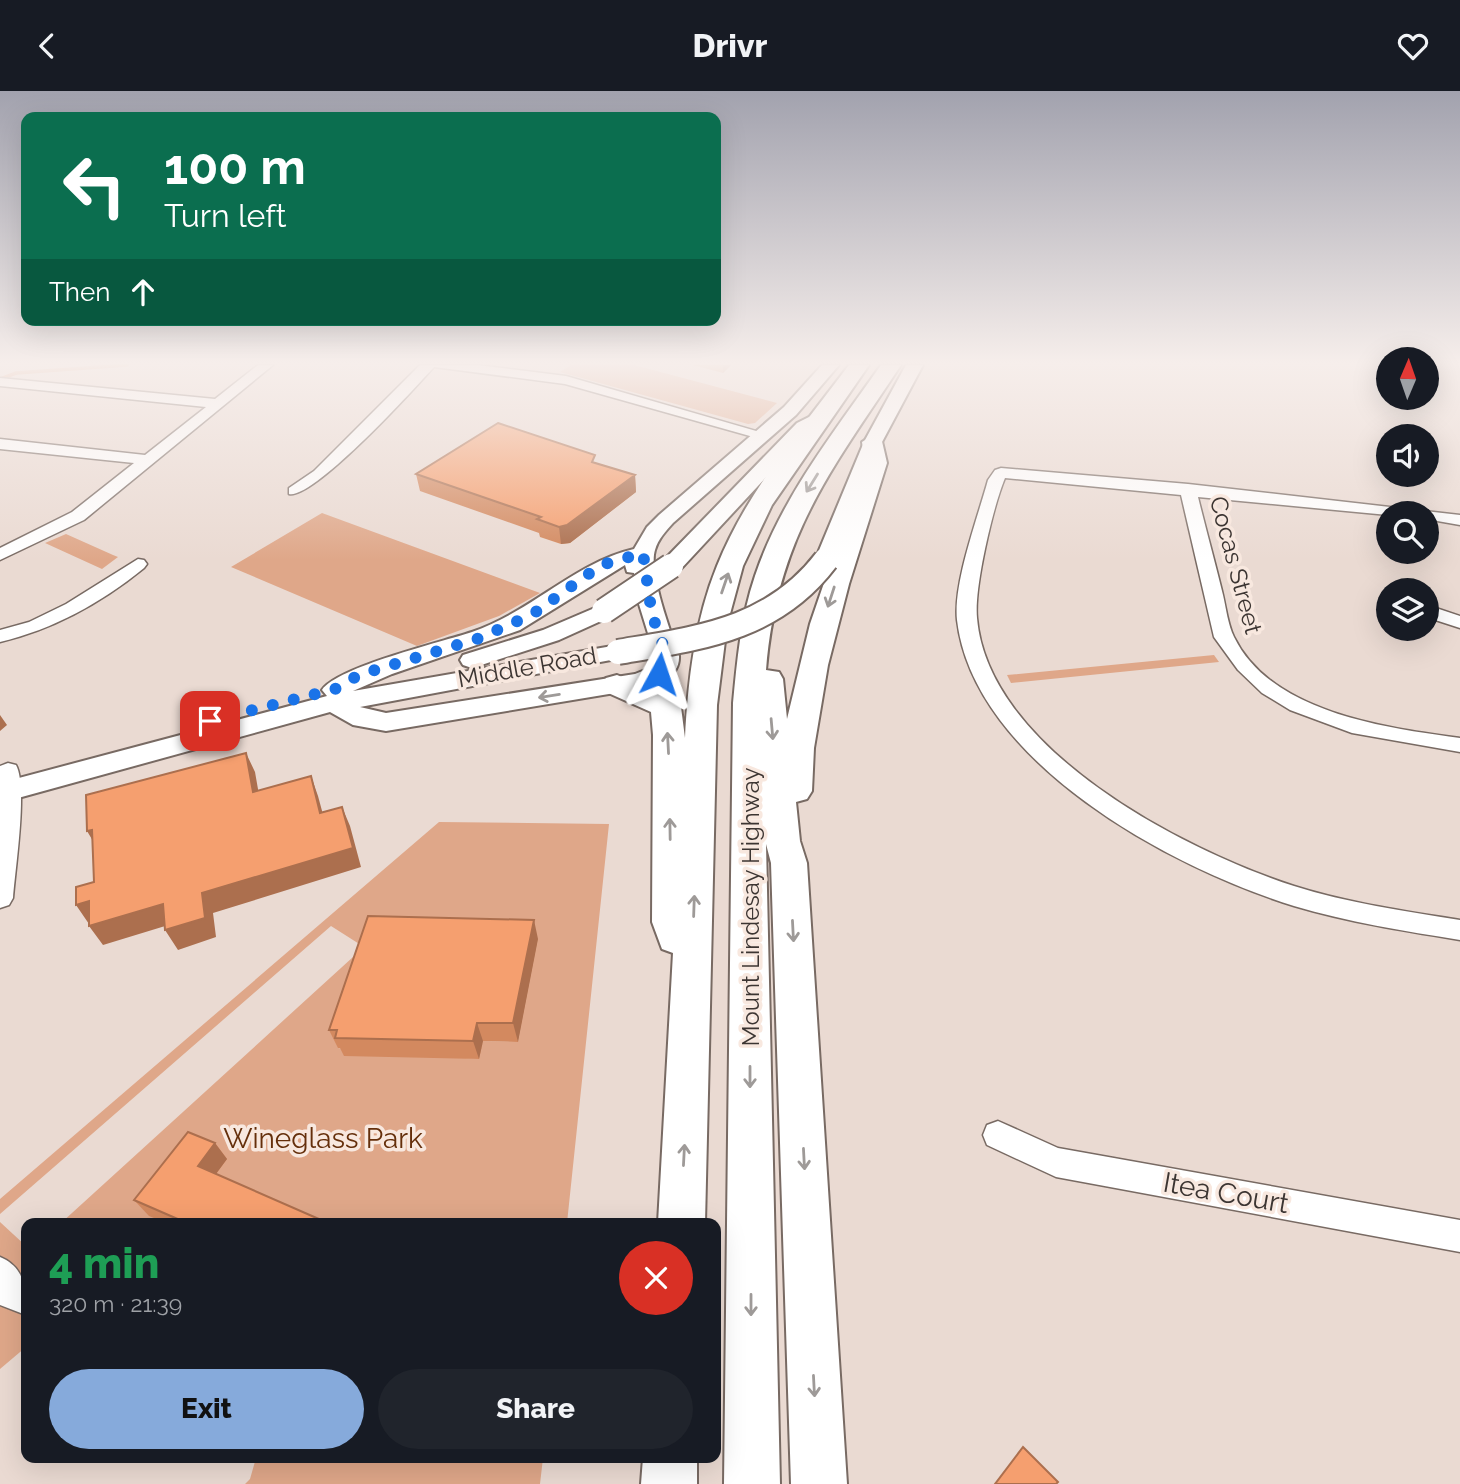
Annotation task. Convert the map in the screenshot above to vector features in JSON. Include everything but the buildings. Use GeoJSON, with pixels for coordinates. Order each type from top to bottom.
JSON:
{"type":"FeatureCollection","features":[{"type":"Feature","properties":{"kind":"highway","name":"Mount Lindesay Highway"},"geometry":{"type":"LineString","coordinates":[[681,1218],[702,705],[714,621],[736,553],[760,502],[812,430]]}},
{"type":"Feature","properties":{"kind":"highway","name":"Mount Lindesay Highway"},"geometry":{"type":"LineString","coordinates":[[752,1484],[748,703],[753,642],[772,564],[785,529],[847,430]]}},
{"type":"Feature","properties":{"kind":"highway"},"geometry":{"type":"LineString","coordinates":[[789,863],[794,841],[797,754],[805,696],[830,601],[876,463],[873,442]]}},
{"type":"Feature","properties":{"kind":"highway"},"geometry":{"type":"LineString","coordinates":[[753,642],[766,661],[783,841],[789,863],[819,1484]]}},
{"type":"Feature","properties":{"kind":"highway"},"geometry":{"type":"LineString","coordinates":[[617,685],[640,693],[662,690],[671,922],[690,998]]}},
{"type":"Feature","properties":{"kind":"highway"},"geometry":{"type":"LineString","coordinates":[[669,1484],[670,1463]]}},
{"type":"Feature","properties":{"kind":"main road"},"geometry":{"type":"LineString","coordinates":[[662,690],[667,656],[652,615],[643,553],[654,531],[666,519],[768,430]]}},
{"type":"Feature","properties":{"kind":"main road","name":"Middle Road"},"geometry":{"type":"LineString","coordinates":[[4,782],[500,653],[551,635],[604,611],[671,566],[800,430]]}},
{"type":"Feature","properties":{"kind":"main road","name":"Middle Road"},"geometry":{"type":"LineString","coordinates":[[334,696],[618,652],[704,636],[742,624],[792,598],[809,583],[826,560],[880,430]]}},
{"type":"Feature","properties":{"kind":"main road"},"geometry":{"type":"LineString","coordinates":[[617,685],[386,722],[362,719],[334,696],[359,675],[444,651],[506,627],[558,599],[601,565],[643,553]]}},
{"type":"Feature","properties":{"kind":"street"},"geometry":{"type":"LineString","coordinates":[[0,555],[64,526],[186,430]]}},
{"type":"Feature","properties":{"kind":"street"},"geometry":{"type":"LineString","coordinates":[[295,491],[320,474],[364,430]]}},
{"type":"Feature","properties":{"kind":"street"},"geometry":{"type":"LineString","coordinates":[[744,430],[762,435]]}},
{"type":"Feature","properties":{"kind":"street"},"geometry":{"type":"LineString","coordinates":[[0,444],[148,460]]}},
{"type":"Feature","properties":{"kind":"street"},"geometry":{"type":"LineString","coordinates":[[1376,509],[1001,473],[996,480],[967,606],[970,636],[987,683],[1035,745],[1071,779],[1118,813],[1169,843],[1226,871],[1292,895],[1374,917],[1460,930]]}},
{"type":"Feature","properties":{"kind":"street","name":"Cocas Street"},"geometry":{"type":"LineString","coordinates":[[1188,489],[1224,637],[1236,658],[1262,684],[1286,701],[1327,720],[1371,734],[1460,745]]}},
{"type":"Feature","properties":{"kind":"street"},"geometry":{"type":"LineString","coordinates":[[1439,516],[1460,520]]}},
{"type":"Feature","properties":{"kind":"street"},"geometry":{"type":"LineString","coordinates":[[0,636],[33,628],[120,579],[138,564]]}},
{"type":"Feature","properties":{"kind":"street"},"geometry":{"type":"LineString","coordinates":[[1439,615],[1460,622]]}},
{"type":"Feature","properties":{"kind":"street"},"geometry":{"type":"LineString","coordinates":[[0,898],[4,782]]}},
{"type":"Feature","properties":{"kind":"street","name":"Itea Court"},"geometry":{"type":"LineString","coordinates":[[998,1135],[1056,1162],[1460,1236]]}},
{"type":"Feature","properties":{"kind":"street"},"geometry":{"type":"LineString","coordinates":[[0,1274],[11,1293],[21,1296]]}},
{"type":"Feature","properties":{"kind":"green space"},"geometry":{"type":"Polygon","coordinates":[[[322,513],[540,593],[499,616],[417,646],[231,567],[322,513]]]}},
{"type":"Feature","properties":{"kind":"green space"},"geometry":{"type":"Polygon","coordinates":[[[66,534],[118,557],[102,569],[45,543],[66,534]]]}},
{"type":"Feature","properties":{"kind":"green space"},"geometry":{"type":"Polygon","coordinates":[[[1214,655],[1219,662],[1011,683],[1007,675],[1214,655]]]}},
{"type":"Feature","properties":{"kind":"green space","name":"Wineglass Park"},"geometry":{"type":"Polygon","coordinates":[[[439,822],[609,824],[568,1218],[207,1218],[149,1215],[155,1218],[66,1218],[364,947],[331,926],[0,1214],[0,1199],[439,822]],[[538,939],[338,1048],[478,1059],[483,1041],[518,1042],[538,939]]]}},
{"type":"Feature","properties":{"kind":"green space"},"geometry":{"type":"Polygon","coordinates":[[[0,1222],[21,1241],[21,1351],[0,1369],[0,1222]]]}},
{"type":"Feature","properties":{"kind":"green space"},"geometry":{"type":"Polygon","coordinates":[[[255,1463],[542,1463],[540,1484],[245,1484],[250,1479],[255,1463]]]}},
{"type":"Feature","properties":{"kind":"route"},"geometry":{"type":"LineString","coordinates":[[210,721],[335,689],[359,675],[426,657],[477,639],[533,614],[577,586],[601,565],[643,553],[652,615],[667,656],[667,663],[659,674]]}}]}
